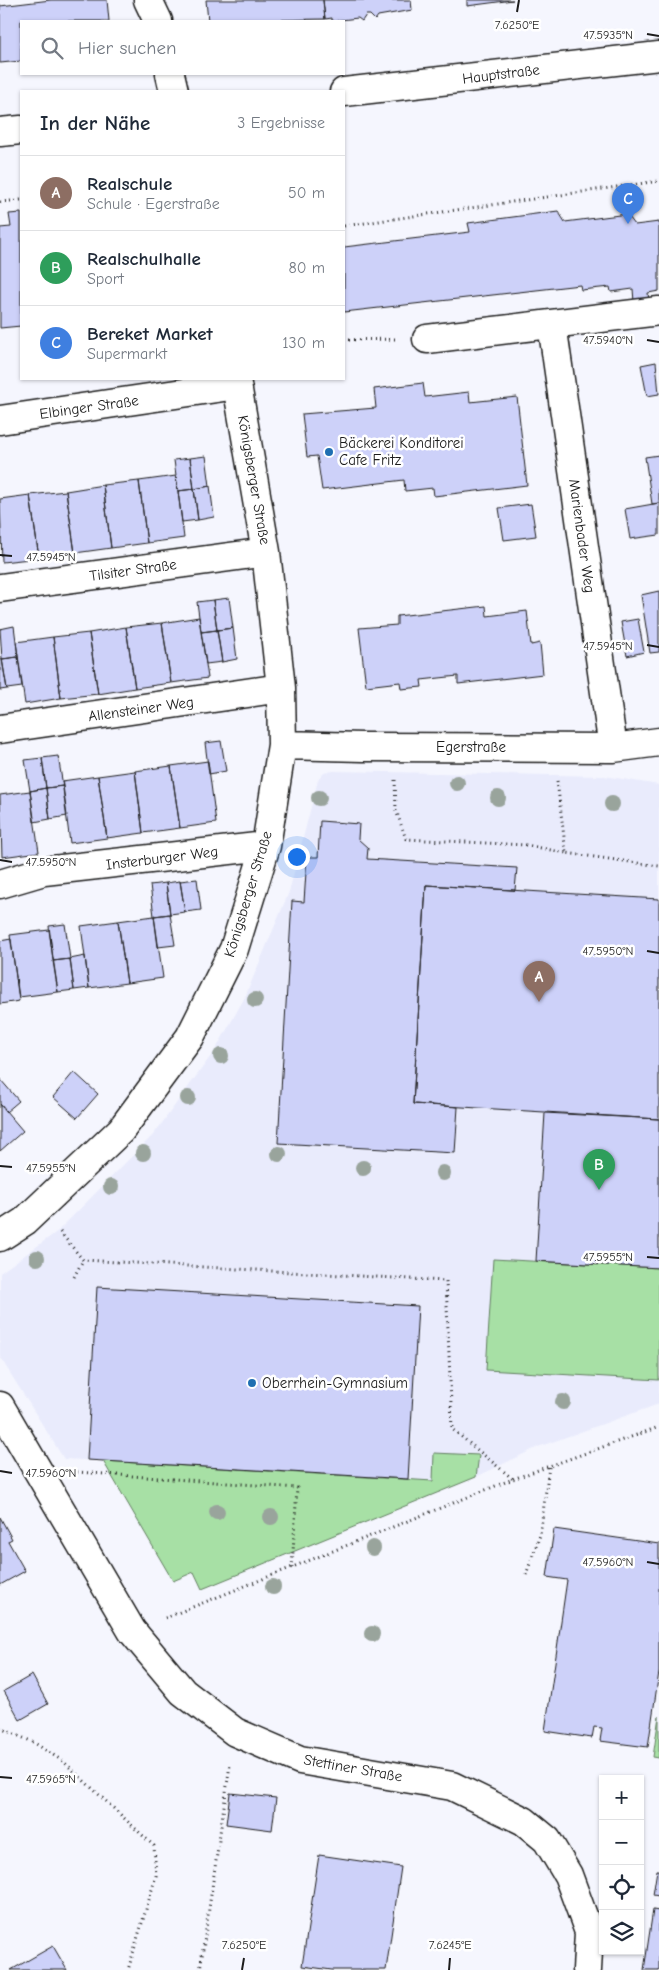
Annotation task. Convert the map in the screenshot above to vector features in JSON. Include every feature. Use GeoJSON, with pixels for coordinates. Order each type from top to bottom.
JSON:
{"type":"FeatureCollection","features":[{"type":"Feature","properties":{"kind":"street"},"geometry":{"type":"LineString","coordinates":[[148,0],[158,20]]}},
{"type":"Feature","properties":{"kind":"street","name":"Hauptstraße"},"geometry":{"type":"LineString","coordinates":[[345,92],[659,56]]}},
{"type":"Feature","properties":{"kind":"street"},"geometry":{"type":"LineString","coordinates":[[170,75],[174,90]]}},
{"type":"Feature","properties":{"kind":"street"},"geometry":{"type":"LineString","coordinates":[[0,132],[20,130]]}},
{"type":"Feature","properties":{"kind":"street"},"geometry":{"type":"LineString","coordinates":[[427,339],[659,312]]}},
{"type":"Feature","properties":{"kind":"street","name":"Marienbader Weg"},"geometry":{"type":"LineString","coordinates":[[552,324],[613,748]]}},
{"type":"Feature","properties":{"kind":"street","name":"Elbinger Straße"},"geometry":{"type":"LineString","coordinates":[[0,420],[237,382]]}},
{"type":"Feature","properties":{"kind":"street","name":"Königsberger Straße"},"geometry":{"type":"LineString","coordinates":[[0,1237],[25,1221],[121,1130],[190,1037],[234,949],[266,846],[282,745],[282,688],[266,552],[237,382]]}},
{"type":"Feature","properties":{"kind":"street","name":"Tilsiter Straße"},"geometry":{"type":"LineString","coordinates":[[0,588],[266,552]]}},
{"type":"Feature","properties":{"kind":"street","name":"Allensteiner Weg"},"geometry":{"type":"LineString","coordinates":[[0,729],[282,688]]}},
{"type":"Feature","properties":{"kind":"street","name":"Egerstraße"},"geometry":{"type":"LineString","coordinates":[[282,745],[613,748],[659,742]]}},
{"type":"Feature","properties":{"kind":"street","name":"Insterburger Weg"},"geometry":{"type":"LineString","coordinates":[[0,884],[44,871],[266,846]]}},
{"type":"Feature","properties":{"kind":"street","name":"Stettiner Straße"},"geometry":{"type":"LineString","coordinates":[[2,1413],[132,1631],[183,1692],[235,1732],[300,1760],[452,1786],[524,1821],[546,1840],[568,1875],[589,1932],[587,1970]]}},
{"type":"Feature","properties":{"kind":"path"},"geometry":{"type":"LineString","coordinates":[[345,226],[659,181]]}},
{"type":"Feature","properties":{"kind":"path"},"geometry":{"type":"LineString","coordinates":[[0,202],[20,200]]}},
{"type":"Feature","properties":{"kind":"path"},"geometry":{"type":"LineString","coordinates":[[345,340],[427,339]]}},
{"type":"Feature","properties":{"kind":"path"},"geometry":{"type":"LineString","coordinates":[[396,747],[396,810],[406,839],[526,845],[566,853],[659,866]]}},
{"type":"Feature","properties":{"kind":"path"},"geometry":{"type":"LineString","coordinates":[[552,747],[566,853]]}},
{"type":"Feature","properties":{"kind":"path"},"geometry":{"type":"LineString","coordinates":[[38,1208],[83,1260],[446,1282],[452,1429],[513,1479]]}},
{"type":"Feature","properties":{"kind":"path"},"geometry":{"type":"LineString","coordinates":[[74,1277],[83,1260]]}},
{"type":"Feature","properties":{"kind":"path"},"geometry":{"type":"LineString","coordinates":[[132,1631],[513,1479],[659,1428]]}},
{"type":"Feature","properties":{"kind":"path"},"geometry":{"type":"LineString","coordinates":[[526,1575],[540,1535],[549,1466]]}},
{"type":"Feature","properties":{"kind":"path"},"geometry":{"type":"LineString","coordinates":[[37,1469],[297,1488],[292,1568]]}},
{"type":"Feature","properties":{"kind":"path"},"geometry":{"type":"LineString","coordinates":[[0,1728],[33,1742],[64,1762],[154,1846],[156,1876],[128,1970]]}},
{"type":"Feature","properties":{"kind":"path"},"geometry":{"type":"LineString","coordinates":[[200,1970],[235,1732]]}},
{"type":"Feature","properties":{"kind":"shaded area"},"geometry":{"type":"Polygon","coordinates":[[[333,771],[604,776],[659,785],[659,1404],[538,1447],[476,1477],[202,1589],[194,1572],[173,1581],[103,1461],[64,1459],[0,1357],[0,1273],[58,1231],[154,1134],[216,1049],[245,997],[289,892],[318,780],[324,773],[333,771]]]}},
{"type":"Feature","properties":{"kind":"green space"},"geometry":{"type":"Polygon","coordinates":[[[493,1259],[659,1268],[659,1380],[486,1370],[493,1259]]]}},
{"type":"Feature","properties":{"kind":"green space"},"geometry":{"type":"Polygon","coordinates":[[[434,1453],[479,1455],[476,1477],[202,1589],[194,1572],[173,1581],[103,1461],[433,1481],[434,1453]]]}},
{"type":"Feature","properties":{"kind":"green space"},"geometry":{"type":"Polygon","coordinates":[[[659,1716],[659,1758],[653,1757],[659,1716]]]}},
{"type":"Feature","properties":{"kind":"building"},"geometry":{"type":"Polygon","coordinates":[[[51,0],[107,0],[109,20],[20,20],[20,61],[0,63],[0,6],[51,0]]]}},
{"type":"Feature","properties":{"kind":"building"},"geometry":{"type":"Polygon","coordinates":[[[206,0],[323,0],[325,19],[266,20],[208,20],[206,0]]]}},
{"type":"Feature","properties":{"kind":"building"},"geometry":{"type":"Polygon","coordinates":[[[323,0],[411,0],[412,10],[378,16],[375,20],[370,15],[366,15],[362,21],[358,18],[325,19],[323,0]]]}},
{"type":"Feature","properties":{"kind":"building"},"geometry":{"type":"Polygon","coordinates":[[[467,0],[513,0],[467,6],[467,0]]]}},
{"type":"Feature","properties":{"kind":"building"},"geometry":{"type":"Polygon","coordinates":[[[558,211],[565,222],[627,214],[635,225],[659,222],[659,291],[648,293],[649,300],[634,302],[633,289],[611,292],[610,287],[581,290],[580,285],[345,312],[345,247],[470,232],[468,223],[558,211]]]}},
{"type":"Feature","properties":{"kind":"building"},"geometry":{"type":"Polygon","coordinates":[[[20,213],[20,326],[0,328],[0,228],[11,227],[9,214],[20,213]]]}},
{"type":"Feature","properties":{"kind":"building"},"geometry":{"type":"Polygon","coordinates":[[[656,362],[659,394],[647,396],[641,365],[656,362]]]}},
{"type":"Feature","properties":{"kind":"building"},"geometry":{"type":"Polygon","coordinates":[[[423,383],[425,397],[469,392],[470,402],[517,397],[527,485],[434,496],[433,488],[405,491],[404,480],[322,490],[317,456],[307,457],[302,414],[376,408],[374,389],[423,383]]]}},
{"type":"Feature","properties":{"kind":"building"},"geometry":{"type":"Polygon","coordinates":[[[659,455],[659,503],[652,504],[645,457],[659,455]]]}},
{"type":"Feature","properties":{"kind":"building"},"geometry":{"type":"Polygon","coordinates":[[[206,456],[210,486],[194,489],[190,458],[206,456]]]}},
{"type":"Feature","properties":{"kind":"building"},"geometry":{"type":"Polygon","coordinates":[[[190,458],[194,489],[178,491],[174,460],[190,458]]]}},
{"type":"Feature","properties":{"kind":"building"},"geometry":{"type":"Polygon","coordinates":[[[176,476],[184,538],[147,543],[139,481],[176,476]]]}},
{"type":"Feature","properties":{"kind":"building"},"geometry":{"type":"Polygon","coordinates":[[[139,481],[147,543],[111,548],[103,485],[139,481]]]}},
{"type":"Feature","properties":{"kind":"building"},"geometry":{"type":"Polygon","coordinates":[[[103,485],[111,548],[75,553],[66,491],[103,485]]]}},
{"type":"Feature","properties":{"kind":"building"},"geometry":{"type":"Polygon","coordinates":[[[210,486],[214,517],[198,520],[194,489],[210,486]]]}},
{"type":"Feature","properties":{"kind":"building"},"geometry":{"type":"Polygon","coordinates":[[[194,489],[198,520],[182,522],[178,491],[194,489]]]}},
{"type":"Feature","properties":{"kind":"building"},"geometry":{"type":"Polygon","coordinates":[[[66,491],[75,553],[39,558],[30,495],[66,491]]]}},
{"type":"Feature","properties":{"kind":"building"},"geometry":{"type":"Polygon","coordinates":[[[30,495],[39,558],[2,562],[0,499],[30,495]]]}},
{"type":"Feature","properties":{"kind":"building"},"geometry":{"type":"Polygon","coordinates":[[[659,503],[659,535],[630,539],[625,509],[659,503]]]}},
{"type":"Feature","properties":{"kind":"building"},"geometry":{"type":"Polygon","coordinates":[[[531,504],[536,536],[504,540],[499,508],[531,504]]]}},
{"type":"Feature","properties":{"kind":"building"},"geometry":{"type":"Polygon","coordinates":[[[659,591],[659,652],[650,653],[641,595],[659,591]]]}},
{"type":"Feature","properties":{"kind":"building"},"geometry":{"type":"Polygon","coordinates":[[[229,598],[233,628],[217,630],[213,600],[229,598]]]}},
{"type":"Feature","properties":{"kind":"building"},"geometry":{"type":"Polygon","coordinates":[[[213,600],[217,630],[201,632],[197,602],[213,600]]]}},
{"type":"Feature","properties":{"kind":"building"},"geometry":{"type":"Polygon","coordinates":[[[486,606],[487,616],[527,611],[531,645],[540,643],[543,674],[458,684],[458,676],[421,680],[422,687],[401,689],[400,682],[366,686],[359,628],[397,625],[397,616],[486,606]]]}},
{"type":"Feature","properties":{"kind":"building"},"geometry":{"type":"Polygon","coordinates":[[[199,617],[208,678],[171,683],[162,623],[199,617]]]}},
{"type":"Feature","properties":{"kind":"building"},"geometry":{"type":"Polygon","coordinates":[[[638,619],[644,652],[627,656],[621,622],[638,619]]]}},
{"type":"Feature","properties":{"kind":"building"},"geometry":{"type":"Polygon","coordinates":[[[162,623],[171,683],[135,688],[126,627],[162,623]]]}},
{"type":"Feature","properties":{"kind":"building"},"geometry":{"type":"Polygon","coordinates":[[[14,626],[18,657],[2,659],[0,629],[14,626]]]}},
{"type":"Feature","properties":{"kind":"building"},"geometry":{"type":"Polygon","coordinates":[[[126,627],[135,688],[98,694],[89,633],[126,627]]]}},
{"type":"Feature","properties":{"kind":"building"},"geometry":{"type":"Polygon","coordinates":[[[233,628],[237,659],[222,662],[217,630],[233,628]]]}},
{"type":"Feature","properties":{"kind":"building"},"geometry":{"type":"Polygon","coordinates":[[[217,630],[222,662],[206,664],[201,632],[217,630]]]}},
{"type":"Feature","properties":{"kind":"building"},"geometry":{"type":"Polygon","coordinates":[[[89,633],[98,694],[61,698],[53,637],[89,633]]]}},
{"type":"Feature","properties":{"kind":"building"},"geometry":{"type":"Polygon","coordinates":[[[53,637],[61,698],[25,704],[16,642],[53,637]]]}},
{"type":"Feature","properties":{"kind":"building"},"geometry":{"type":"Polygon","coordinates":[[[18,657],[22,687],[7,689],[2,659],[18,657]]]}},
{"type":"Feature","properties":{"kind":"building"},"geometry":{"type":"Polygon","coordinates":[[[2,659],[7,689],[0,690],[0,660],[2,659]]]}},
{"type":"Feature","properties":{"kind":"building"},"geometry":{"type":"Polygon","coordinates":[[[221,741],[226,771],[209,774],[205,743],[221,741]]]}},
{"type":"Feature","properties":{"kind":"building"},"geometry":{"type":"Polygon","coordinates":[[[58,756],[63,786],[46,788],[42,758],[58,756]]]}},
{"type":"Feature","properties":{"kind":"building"},"geometry":{"type":"Polygon","coordinates":[[[42,758],[46,788],[30,791],[25,760],[42,758]]]}},
{"type":"Feature","properties":{"kind":"building"},"geometry":{"type":"Polygon","coordinates":[[[208,761],[216,823],[180,828],[171,766],[208,761]]]}},
{"type":"Feature","properties":{"kind":"building"},"geometry":{"type":"Polygon","coordinates":[[[171,766],[180,828],[143,833],[135,771],[171,766]]]}},
{"type":"Feature","properties":{"kind":"building"},"geometry":{"type":"Polygon","coordinates":[[[135,771],[143,833],[107,838],[98,776],[135,771]]]}},
{"type":"Feature","properties":{"kind":"building"},"geometry":{"type":"Polygon","coordinates":[[[98,776],[107,838],[70,843],[62,781],[98,776]]]}},
{"type":"Feature","properties":{"kind":"building"},"geometry":{"type":"Polygon","coordinates":[[[63,786],[67,816],[50,819],[46,788],[63,786]]]}},
{"type":"Feature","properties":{"kind":"building"},"geometry":{"type":"Polygon","coordinates":[[[46,788],[50,819],[34,822],[30,791],[46,788]]]}},
{"type":"Feature","properties":{"kind":"building"},"geometry":{"type":"Polygon","coordinates":[[[30,791],[39,852],[2,857],[0,795],[30,791]]]}},
{"type":"Feature","properties":{"kind":"building"},"geometry":{"type":"Polygon","coordinates":[[[320,821],[359,824],[358,839],[368,848],[367,859],[517,868],[515,890],[426,885],[413,1104],[458,1107],[455,1153],[278,1143],[292,901],[304,902],[307,857],[318,857],[320,821]]]}},
{"type":"Feature","properties":{"kind":"building"},"geometry":{"type":"Polygon","coordinates":[[[197,879],[201,910],[185,912],[180,881],[197,879]]]}},
{"type":"Feature","properties":{"kind":"building"},"geometry":{"type":"Polygon","coordinates":[[[180,881],[185,912],[170,914],[166,883],[180,881]]]}},
{"type":"Feature","properties":{"kind":"building"},"geometry":{"type":"Polygon","coordinates":[[[166,883],[170,914],[154,916],[150,885],[166,883]]]}},
{"type":"Feature","properties":{"kind":"building"},"geometry":{"type":"Polygon","coordinates":[[[426,885],[659,899],[659,1119],[413,1104],[426,885]]]}},
{"type":"Feature","properties":{"kind":"building"},"geometry":{"type":"Polygon","coordinates":[[[170,914],[175,945],[158,947],[154,916],[170,914]]]}},
{"type":"Feature","properties":{"kind":"building"},"geometry":{"type":"Polygon","coordinates":[[[154,916],[163,978],[127,983],[118,921],[154,916]]]}},
{"type":"Feature","properties":{"kind":"building"},"geometry":{"type":"Polygon","coordinates":[[[118,921],[127,983],[89,988],[81,926],[118,921]]]}},
{"type":"Feature","properties":{"kind":"building"},"geometry":{"type":"Polygon","coordinates":[[[65,924],[70,959],[53,961],[49,926],[65,924]]]}},
{"type":"Feature","properties":{"kind":"building"},"geometry":{"type":"Polygon","coordinates":[[[49,930],[58,992],[19,997],[10,935],[49,930]]]}},
{"type":"Feature","properties":{"kind":"building"},"geometry":{"type":"Polygon","coordinates":[[[11,939],[19,1001],[0,1004],[0,941],[11,939]]]}},
{"type":"Feature","properties":{"kind":"building"},"geometry":{"type":"Polygon","coordinates":[[[85,956],[89,988],[74,990],[70,959],[85,956]]]}},
{"type":"Feature","properties":{"kind":"building"},"geometry":{"type":"Polygon","coordinates":[[[70,959],[74,990],[58,992],[53,961],[70,959]]]}},
{"type":"Feature","properties":{"kind":"building"},"geometry":{"type":"Polygon","coordinates":[[[74,1072],[98,1094],[77,1118],[53,1097],[74,1072]]]}},
{"type":"Feature","properties":{"kind":"building"},"geometry":{"type":"Polygon","coordinates":[[[0,1079],[19,1101],[6,1112],[0,1104],[0,1079]]]}},
{"type":"Feature","properties":{"kind":"building"},"geometry":{"type":"Polygon","coordinates":[[[0,1104],[23,1131],[0,1151],[0,1104]]]}},
{"type":"Feature","properties":{"kind":"building"},"geometry":{"type":"Polygon","coordinates":[[[545,1113],[659,1119],[659,1268],[536,1261],[545,1113]]]}},
{"type":"Feature","properties":{"kind":"building","name":"Oberrhein-Gymnasium"},"geometry":{"type":"Polygon","coordinates":[[[97,1287],[418,1306],[408,1479],[87,1460],[97,1287]]]}},
{"type":"Feature","properties":{"kind":"building"},"geometry":{"type":"Polygon","coordinates":[[[0,1517],[12,1539],[8,1541],[25,1571],[0,1585],[0,1517]]]}},
{"type":"Feature","properties":{"kind":"building"},"geometry":{"type":"Polygon","coordinates":[[[554,1529],[659,1544],[659,1672],[648,1747],[600,1741],[602,1728],[594,1727],[592,1738],[545,1731],[567,1580],[547,1577],[554,1529]]]}},
{"type":"Feature","properties":{"kind":"building"},"geometry":{"type":"Polygon","coordinates":[[[32,1675],[48,1704],[20,1720],[4,1691],[32,1675]]]}},
{"type":"Feature","properties":{"kind":"building"},"geometry":{"type":"Polygon","coordinates":[[[230,1793],[276,1798],[272,1830],[226,1824],[230,1793]]]}},
{"type":"Feature","properties":{"kind":"building"},"geometry":{"type":"Polygon","coordinates":[[[319,1855],[401,1867],[386,1970],[332,1970],[302,1966],[319,1855]]]}},
{"type":"Feature","properties":{"kind":"building"},"geometry":{"type":"Polygon","coordinates":[[[657,1870],[659,1870],[659,1896],[653,1895],[657,1870]]]}},
{"type":"Feature","properties":{"kind":"building"},"geometry":{"type":"Polygon","coordinates":[[[653,1910],[659,1911],[659,1970],[644,1970],[653,1910]]]}},
{"type":"Feature","properties":{"kind":"building"},"geometry":{"type":"Polygon","coordinates":[[[53,1946],[67,1970],[11,1970],[53,1946]]]}},
{"type":"Feature","properties":{"kind":"place","name":"Bereket Market"},"geometry":{"type":"Point","coordinates":[628,224]}},
{"type":"Feature","properties":{"kind":"place","name":"Bäckerei Konditorei Cafe Fritz"},"geometry":{"type":"Point","coordinates":[329,452]}},
{"type":"Feature","properties":{"kind":"place","name":"Realschule"},"geometry":{"type":"Point","coordinates":[539,1002]}},
{"type":"Feature","properties":{"kind":"place","name":"Realschulhalle"},"geometry":{"type":"Point","coordinates":[599,1190]}},
{"type":"Feature","properties":{"kind":"place","name":"Oberrhein-Gymnasium"},"geometry":{"type":"Point","coordinates":[252,1383]}}]}
